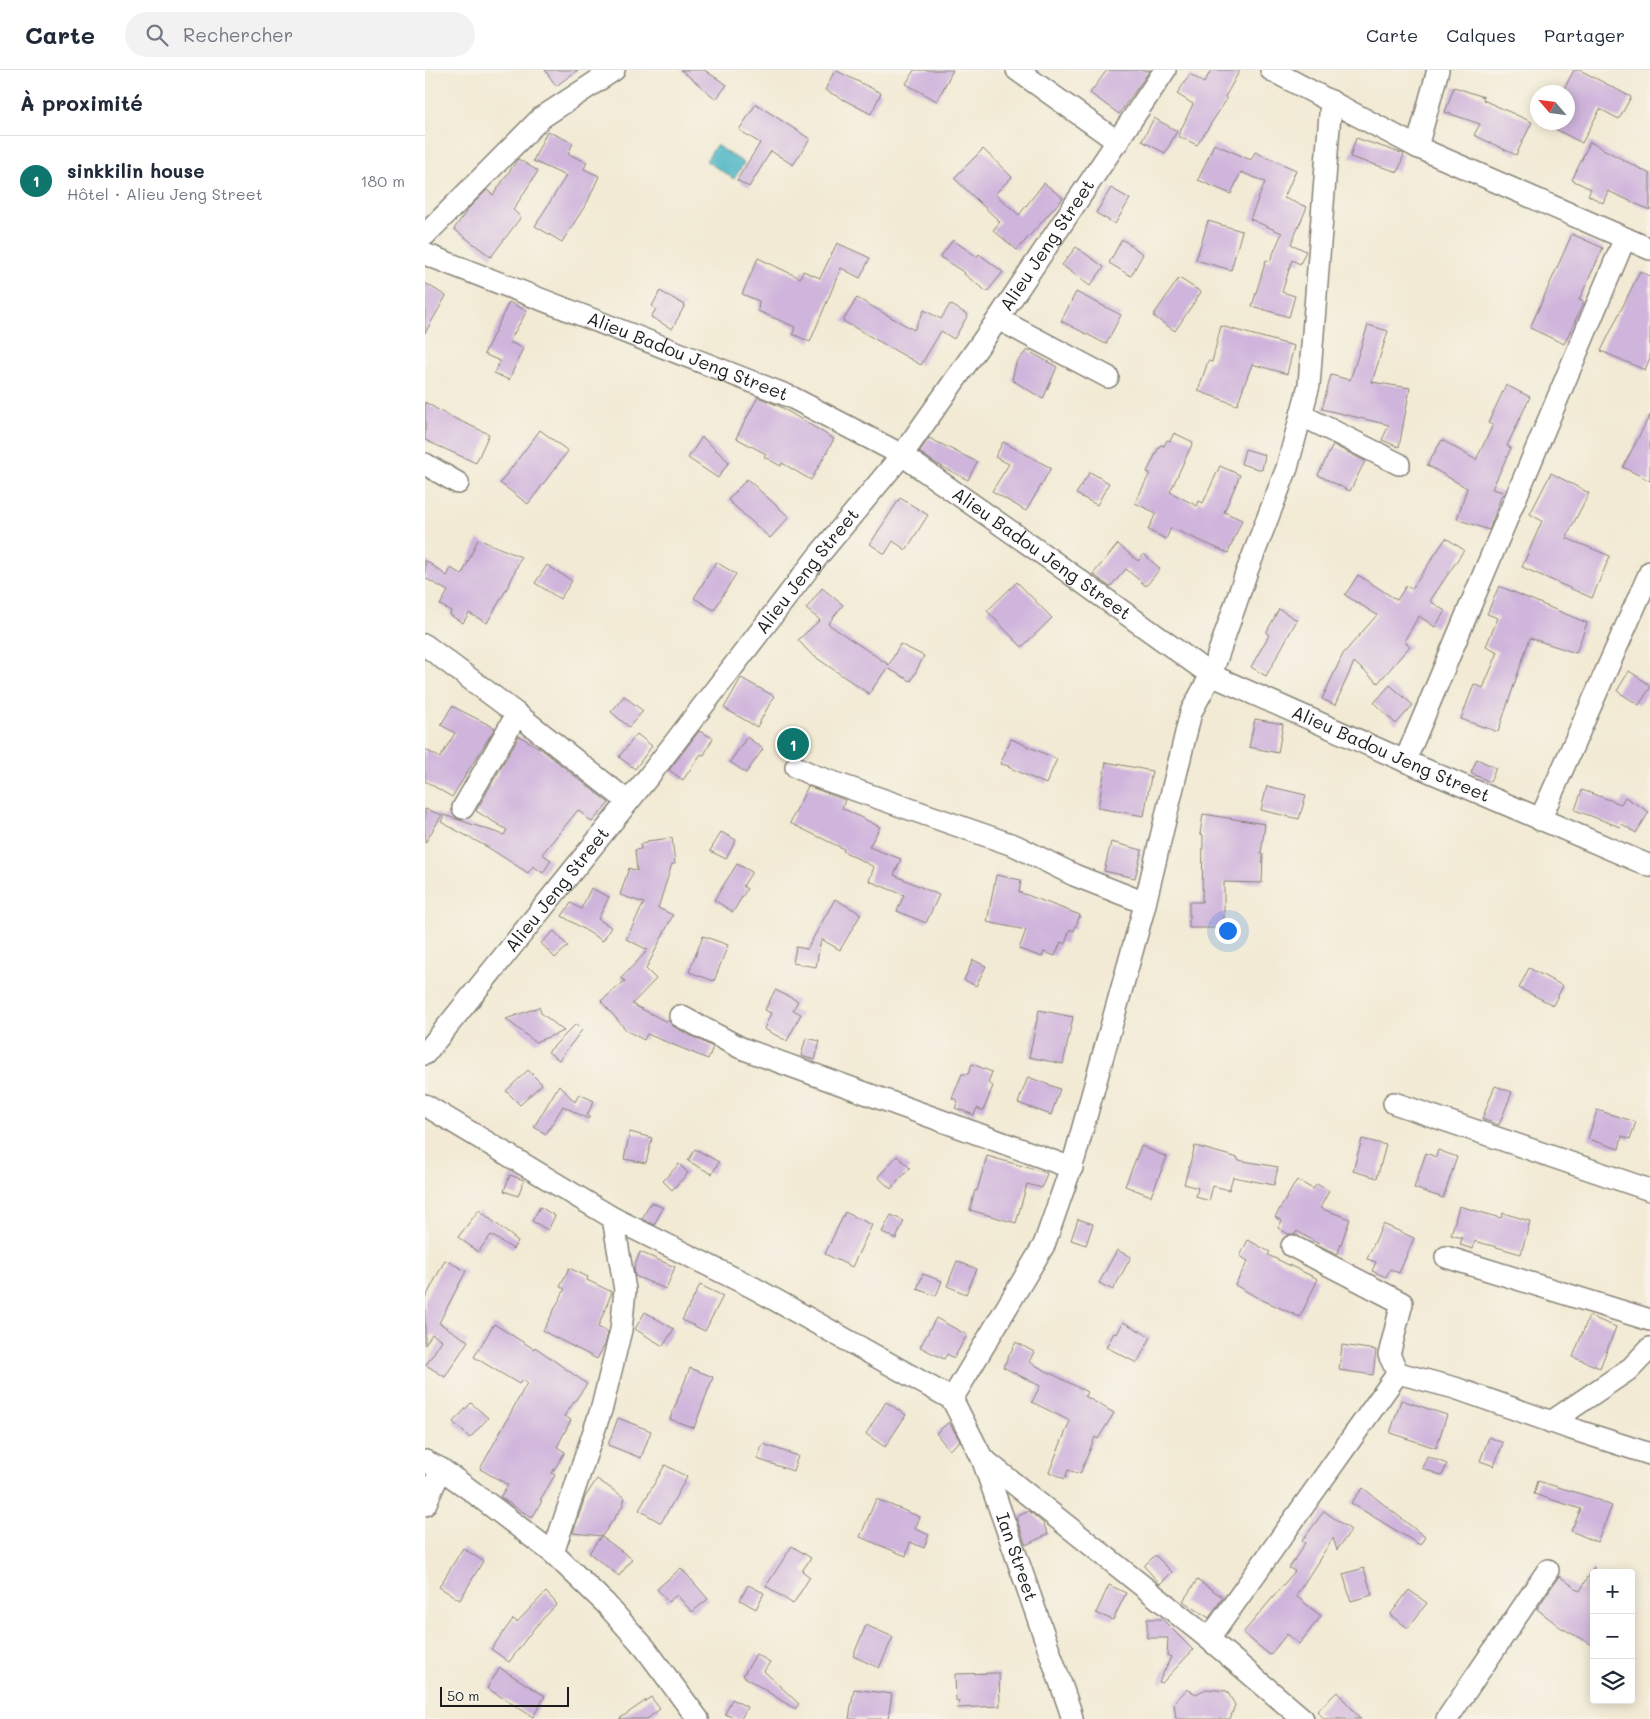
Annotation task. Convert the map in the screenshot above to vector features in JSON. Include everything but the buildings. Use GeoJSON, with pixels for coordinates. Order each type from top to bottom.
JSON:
{"type":"FeatureCollection","features":[{"type":"Feature","properties":{"kind":"street"},"geometry":{"type":"LineString","coordinates":[[425,234],[541,118],[614,70]]}},
{"type":"Feature","properties":{"kind":"street"},"geometry":{"type":"LineString","coordinates":[[1017,70],[1118,142]]}},
{"type":"Feature","properties":{"kind":"street","name":"Alieu Jeng Street"},"geometry":{"type":"LineString","coordinates":[[425,1054],[649,776],[818,556],[902,455],[998,319],[1165,70]]}},
{"type":"Feature","properties":{"kind":"street"},"geometry":{"type":"LineString","coordinates":[[1271,70],[1417,147],[1650,249]]}},
{"type":"Feature","properties":{"kind":"street"},"geometry":{"type":"LineString","coordinates":[[1417,147],[1438,70]]}},
{"type":"Feature","properties":{"kind":"street"},"geometry":{"type":"LineString","coordinates":[[425,1105],[613,1218],[754,1288],[952,1399],[1044,1245],[1071,1168],[1145,903],[1191,712],[1211,675],[1247,571],[1287,468],[1309,385],[1331,101]]}},
{"type":"Feature","properties":{"kind":"street"},"geometry":{"type":"LineString","coordinates":[[1405,761],[1625,238]]}},
{"type":"Feature","properties":{"kind":"street","name":"Alieu Badou Jeng Street"},"geometry":{"type":"LineString","coordinates":[[425,254],[791,397],[902,455],[1055,562],[1211,675],[1540,820],[1650,866]]}},
{"type":"Feature","properties":{"kind":"street"},"geometry":{"type":"LineString","coordinates":[[998,319],[1108,377]]}},
{"type":"Feature","properties":{"kind":"street"},"geometry":{"type":"LineString","coordinates":[[1301,415],[1399,464]]}},
{"type":"Feature","properties":{"kind":"street"},"geometry":{"type":"LineString","coordinates":[[425,464],[458,483]]}},
{"type":"Feature","properties":{"kind":"street"},"geometry":{"type":"LineString","coordinates":[[1540,820],[1650,572]]}},
{"type":"Feature","properties":{"kind":"street"},"geometry":{"type":"LineString","coordinates":[[428,655],[517,714],[627,801]]}},
{"type":"Feature","properties":{"kind":"street"},"geometry":{"type":"LineString","coordinates":[[463,808],[517,714]]}},
{"type":"Feature","properties":{"kind":"street"},"geometry":{"type":"LineString","coordinates":[[796,767],[815,776],[1016,846],[1074,875],[1145,903]]}},
{"type":"Feature","properties":{"kind":"street"},"geometry":{"type":"LineString","coordinates":[[680,1016],[741,1048],[1071,1168]]}},
{"type":"Feature","properties":{"kind":"street"},"geometry":{"type":"LineString","coordinates":[[1394,1103],[1650,1190]]}},
{"type":"Feature","properties":{"kind":"street"},"geometry":{"type":"LineString","coordinates":[[553,1553],[601,1407],[621,1330],[625,1290],[613,1218]]}},
{"type":"Feature","properties":{"kind":"street"},"geometry":{"type":"LineString","coordinates":[[1291,1246],[1402,1303],[1389,1355],[1398,1373],[1455,1388],[1650,1454]]}},
{"type":"Feature","properties":{"kind":"street"},"geometry":{"type":"LineString","coordinates":[[1446,1257],[1650,1320]]}},
{"type":"Feature","properties":{"kind":"street"},"geometry":{"type":"LineString","coordinates":[[1551,1422],[1631,1368],[1650,1348]]}},
{"type":"Feature","properties":{"kind":"street"},"geometry":{"type":"LineString","coordinates":[[1209,1639],[1398,1373]]}},
{"type":"Feature","properties":{"kind":"street","name":"Ian Street"},"geometry":{"type":"LineString","coordinates":[[952,1399],[982,1458],[1071,1710],[1071,1719]]}},
{"type":"Feature","properties":{"kind":"street"},"geometry":{"type":"LineString","coordinates":[[982,1458],[1209,1639],[1303,1719]]}},
{"type":"Feature","properties":{"kind":"street"},"geometry":{"type":"LineString","coordinates":[[425,1505],[433,1465],[469,1489],[553,1553],[612,1611],[645,1648],[696,1718]]}},
{"type":"Feature","properties":{"kind":"street"},"geometry":{"type":"LineString","coordinates":[[1447,1719],[1548,1570]]}},
{"type":"Feature","properties":{"kind":"water"},"geometry":{"type":"Polygon","coordinates":[[[716,145],[744,163],[734,179],[706,161],[716,145]]]}},
{"type":"Feature","properties":{"kind":"place","name":"sinkkilin house"},"geometry":{"type":"Point","coordinates":[793,744]}}]}
